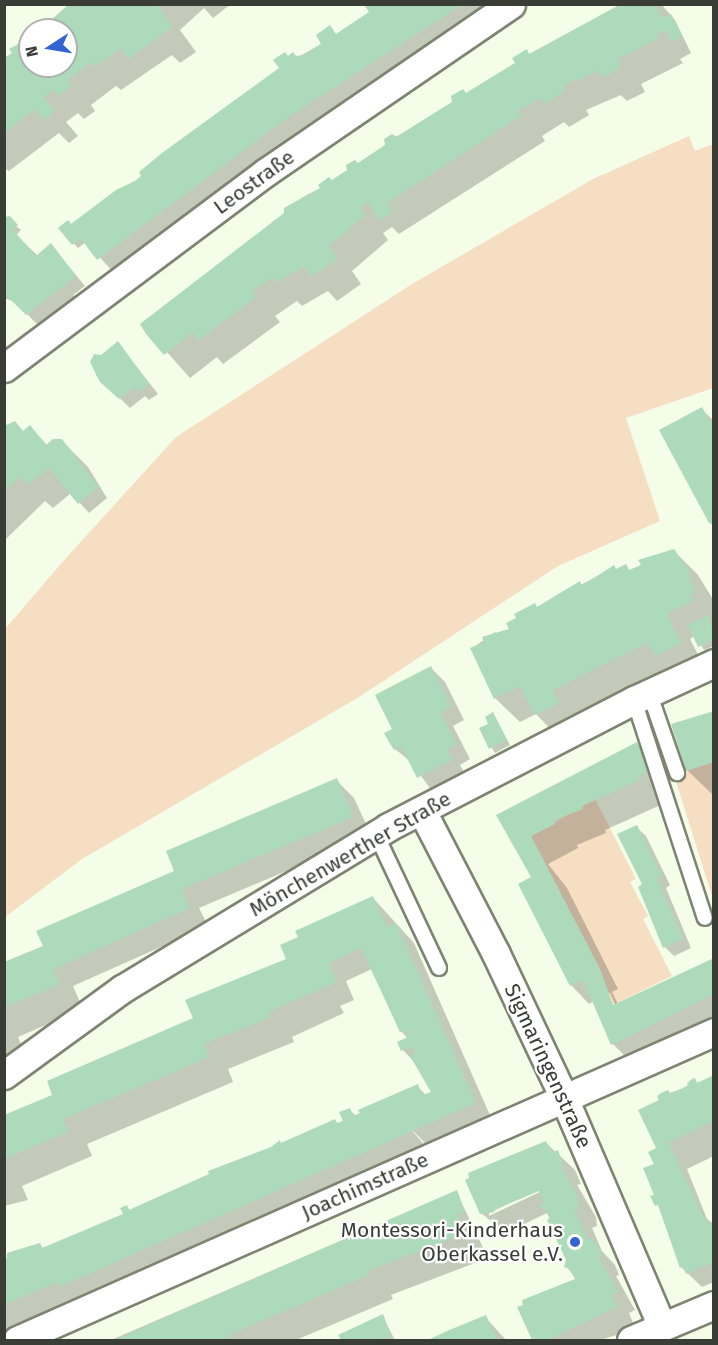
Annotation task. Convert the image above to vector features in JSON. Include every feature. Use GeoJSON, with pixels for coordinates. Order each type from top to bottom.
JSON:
{"type":"FeatureCollection","features":[{"type":"Feature","properties":{"kind":"street","name":"Leostraße"},"geometry":{"type":"LineString","coordinates":[[9,357],[266,172],[511,4]]}},
{"type":"Feature","properties":{"kind":"street","name":"Mönchenwerther Straße"},"geometry":{"type":"LineString","coordinates":[[4,1075],[122,989],[376,834],[642,696],[714,663]]}},
{"type":"Feature","properties":{"kind":"street","name":"Sigmaringenstraße"},"geometry":{"type":"LineString","coordinates":[[422,811],[496,954],[564,1098],[662,1327]]}},
{"type":"Feature","properties":{"kind":"street","name":"Joachimstraße"},"geometry":{"type":"LineString","coordinates":[[17,1341],[714,1032]]}},
{"type":"Feature","properties":{"kind":"street"},"geometry":{"type":"LineString","coordinates":[[631,1341],[714,1305]]}},
{"type":"Feature","properties":{"kind":"lane"},"geometry":{"type":"LineString","coordinates":[[642,696],[677,773]]}},
{"type":"Feature","properties":{"kind":"lane"},"geometry":{"type":"LineString","coordinates":[[642,696],[705,918]]}},
{"type":"Feature","properties":{"kind":"lane"},"geometry":{"type":"LineString","coordinates":[[376,834],[439,968]]}},
{"type":"Feature","properties":{"kind":"shaded area"},"geometry":{"type":"Polygon","coordinates":[[[689,136],[695,151],[713,144],[713,388],[626,418],[660,521],[558,566],[359,697],[82,859],[5,917],[5,629],[66,558],[176,437],[412,284],[593,179],[689,136]]]}},
{"type":"Feature","properties":{"kind":"shaded area"},"geometry":{"type":"Polygon","coordinates":[[[713,762],[713,899],[674,775],[713,762]]]}},
{"type":"Feature","properties":{"kind":"shaded area"},"geometry":{"type":"Polygon","coordinates":[[[595,799],[636,879],[630,882],[648,916],[643,919],[672,976],[613,1005],[600,970],[531,836],[595,799]]]}},
{"type":"Feature","properties":{"kind":"building"},"geometry":{"type":"Polygon","coordinates":[[[69,4],[156,4],[173,27],[128,59],[121,48],[95,67],[91,62],[78,72],[78,18],[53,18],[69,4]]]}},
{"type":"Feature","properties":{"kind":"building"},"geometry":{"type":"Polygon","coordinates":[[[368,4],[463,4],[290,116],[97,260],[81,239],[72,245],[58,228],[68,220],[71,224],[116,190],[135,181],[141,176],[139,172],[162,153],[279,68],[273,60],[285,52],[288,56],[293,52],[296,56],[304,55],[321,44],[316,35],[330,25],[336,34],[369,12],[365,6],[368,4]]]}},
{"type":"Feature","properties":{"kind":"building"},"geometry":{"type":"Polygon","coordinates":[[[621,4],[654,4],[663,18],[671,14],[682,36],[672,42],[665,30],[657,34],[659,38],[618,59],[621,67],[602,78],[598,70],[578,81],[576,78],[563,86],[566,90],[544,104],[540,98],[518,111],[521,116],[387,203],[393,212],[380,221],[368,202],[360,208],[365,215],[329,246],[338,259],[311,277],[304,267],[277,282],[273,277],[252,291],[256,297],[198,341],[192,333],[164,355],[146,334],[140,324],[284,213],[284,208],[320,188],[318,185],[329,177],[332,180],[347,170],[346,165],[355,160],[358,163],[385,145],[384,139],[392,134],[396,137],[452,102],[451,96],[463,89],[466,93],[515,63],[512,58],[527,49],[529,54],[621,4]]]}},
{"type":"Feature","properties":{"kind":"building"},"geometry":{"type":"Polygon","coordinates":[[[18,44],[18,78],[71,78],[68,80],[72,86],[59,96],[53,90],[43,97],[55,111],[44,120],[35,109],[4,133],[4,58],[12,53],[9,49],[18,44]]]}},
{"type":"Feature","properties":{"kind":"building"},"geometry":{"type":"Polygon","coordinates":[[[10,216],[18,225],[13,230],[36,256],[51,243],[76,276],[26,315],[5,294],[5,217],[10,216]]]}},
{"type":"Feature","properties":{"kind":"building"},"geometry":{"type":"Polygon","coordinates":[[[118,341],[149,384],[139,392],[135,387],[119,399],[100,382],[90,362],[94,354],[101,355],[118,341]]]}},
{"type":"Feature","properties":{"kind":"building"},"geometry":{"type":"Polygon","coordinates":[[[702,407],[714,429],[714,525],[709,523],[659,430],[702,407]]]}},
{"type":"Feature","properties":{"kind":"building"},"geometry":{"type":"Polygon","coordinates":[[[15,421],[23,431],[30,425],[46,445],[53,439],[62,439],[99,487],[78,504],[49,468],[27,485],[21,477],[5,490],[4,496],[4,426],[15,421]]]}},
{"type":"Feature","properties":{"kind":"building"},"geometry":{"type":"Polygon","coordinates":[[[674,549],[688,569],[695,593],[690,595],[693,601],[667,614],[681,643],[656,656],[647,643],[590,671],[553,690],[559,703],[535,715],[520,686],[494,699],[470,648],[484,642],[482,637],[509,629],[506,623],[516,618],[514,614],[535,603],[537,607],[580,581],[582,586],[614,565],[616,569],[626,564],[629,570],[641,565],[638,560],[674,549]]]}},
{"type":"Feature","properties":{"kind":"building"},"geometry":{"type":"Polygon","coordinates":[[[709,615],[714,639],[698,647],[688,625],[709,615]]]}},
{"type":"Feature","properties":{"kind":"building"},"geometry":{"type":"Polygon","coordinates":[[[431,666],[451,706],[440,712],[457,744],[447,750],[452,760],[417,778],[401,746],[394,750],[384,733],[392,729],[375,695],[431,666]]]}},
{"type":"Feature","properties":{"kind":"building"},"geometry":{"type":"Polygon","coordinates":[[[714,711],[714,762],[686,771],[671,724],[714,711]]]}},
{"type":"Feature","properties":{"kind":"building"},"geometry":{"type":"Polygon","coordinates":[[[493,712],[507,740],[489,749],[479,728],[488,724],[485,717],[493,712]]]}},
{"type":"Feature","properties":{"kind":"building"},"geometry":{"type":"Polygon","coordinates":[[[637,742],[652,769],[639,776],[640,780],[582,806],[583,809],[554,820],[555,824],[531,836],[601,971],[613,1005],[714,958],[714,994],[611,1045],[583,980],[570,986],[518,884],[531,877],[496,815],[637,742]]]}},
{"type":"Feature","properties":{"kind":"building"},"geometry":{"type":"Polygon","coordinates":[[[337,778],[354,817],[182,889],[190,908],[53,969],[60,984],[4,1008],[4,962],[43,946],[36,931],[174,871],[166,851],[337,778]]]}},
{"type":"Feature","properties":{"kind":"building"},"geometry":{"type":"Polygon","coordinates":[[[637,825],[662,876],[657,878],[683,939],[663,948],[638,887],[642,884],[617,834],[637,825]]]}},
{"type":"Feature","properties":{"kind":"building"},"geometry":{"type":"Polygon","coordinates":[[[373,896],[387,927],[396,923],[476,1103],[59,1287],[57,1282],[4,1305],[7,1253],[40,1243],[42,1248],[123,1214],[120,1208],[127,1205],[129,1210],[209,1174],[208,1171],[271,1147],[280,1140],[281,1143],[335,1119],[337,1123],[343,1121],[339,1112],[350,1108],[353,1116],[360,1113],[358,1110],[418,1084],[422,1095],[431,1092],[410,1056],[415,1054],[412,1047],[401,1051],[397,1042],[408,1037],[405,1030],[400,1032],[361,948],[329,963],[337,982],[268,1012],[271,1017],[204,1044],[210,1057],[63,1119],[68,1132],[4,1159],[4,1115],[52,1095],[47,1081],[193,1018],[185,1000],[286,959],[280,945],[298,937],[295,931],[373,896]]]}},
{"type":"Feature","properties":{"kind":"building"},"geometry":{"type":"Polygon","coordinates":[[[714,1075],[714,1121],[669,1142],[701,1213],[710,1224],[714,1223],[714,1262],[686,1274],[683,1266],[680,1268],[658,1205],[655,1206],[650,1196],[654,1195],[643,1168],[654,1164],[648,1152],[656,1148],[638,1110],[659,1100],[657,1096],[661,1093],[668,1090],[670,1094],[687,1086],[690,1080],[695,1078],[697,1083],[714,1075]]]}},
{"type":"Feature","properties":{"kind":"building","name":"Montessori-Kinderhaus Oberkassel e.V."},"geometry":{"type":"Polygon","coordinates":[[[546,1141],[552,1153],[558,1150],[564,1166],[561,1167],[578,1197],[579,1207],[574,1209],[588,1239],[591,1238],[597,1245],[602,1256],[599,1257],[618,1292],[612,1295],[617,1307],[547,1340],[532,1340],[517,1307],[523,1305],[522,1300],[575,1279],[570,1269],[564,1267],[566,1260],[547,1220],[550,1218],[547,1210],[540,1208],[543,1201],[539,1191],[494,1210],[495,1212],[480,1214],[465,1180],[469,1178],[468,1173],[546,1141]]]}},
{"type":"Feature","properties":{"kind":"building"},"geometry":{"type":"Polygon","coordinates":[[[457,1190],[465,1212],[457,1215],[465,1233],[368,1271],[369,1275],[229,1335],[231,1340],[114,1340],[457,1190]]]}},
{"type":"Feature","properties":{"kind":"building"},"geometry":{"type":"Polygon","coordinates":[[[383,1314],[392,1338],[341,1340],[338,1335],[383,1314]]]}},
{"type":"Feature","properties":{"kind":"building"},"geometry":{"type":"Polygon","coordinates":[[[486,1315],[497,1340],[428,1340],[447,1331],[486,1315]]]}},
{"type":"Feature","properties":{"kind":"place","name":"Montessori-Kinderhaus Oberkassel e.V."},"geometry":{"type":"Point","coordinates":[575,1242]}}]}
